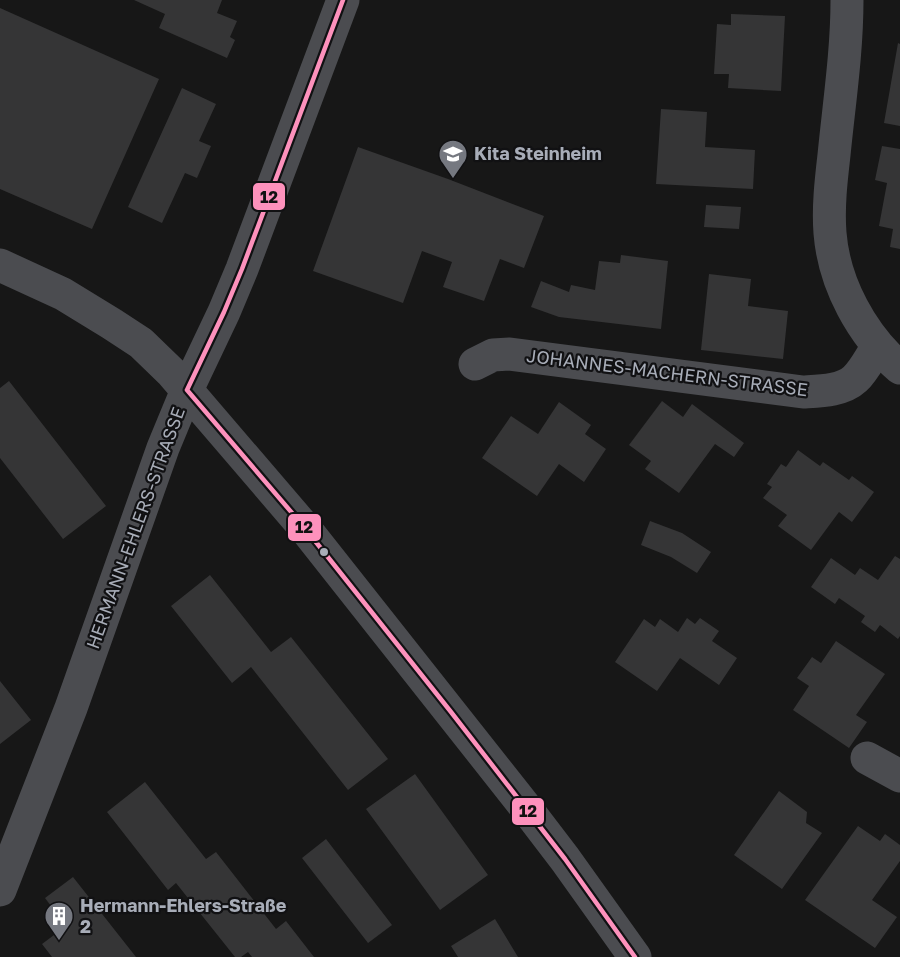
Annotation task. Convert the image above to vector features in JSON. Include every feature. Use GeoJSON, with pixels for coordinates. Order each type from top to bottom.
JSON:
{"type":"FeatureCollection","features":[{"type":"Feature","properties":{"kind":"street","name":"HERMANN-EHLERS-STRASSE"},"geometry":{"type":"LineString","coordinates":[[0,891],[71,708],[163,448],[242,269],[343,0]]}},
{"type":"Feature","properties":{"kind":"street","name":"JOHANNES-MACHERN-STRASSE"},"geometry":{"type":"LineString","coordinates":[[475,364],[492,355],[510,354],[803,392],[841,387],[889,357],[855,312],[840,279],[830,233],[830,197],[848,0]]}},
{"type":"Feature","properties":{"kind":"street"},"geometry":{"type":"LineString","coordinates":[[0,265],[63,294],[112,324],[141,343],[172,373],[304,527],[370,610],[530,812],[635,957]]}},
{"type":"Feature","properties":{"kind":"street"},"geometry":{"type":"LineString","coordinates":[[867,758],[900,776]]}},
{"type":"Feature","properties":{"kind":"building"},"geometry":{"type":"Polygon","coordinates":[[[134,0],[222,0],[217,13],[237,21],[230,37],[235,40],[227,58],[159,28],[165,14],[134,0]]]}},
{"type":"Feature","properties":{"kind":"building"},"geometry":{"type":"Polygon","coordinates":[[[0,8],[159,79],[92,229],[0,189],[0,8]]]}},
{"type":"Feature","properties":{"kind":"building"},"geometry":{"type":"Polygon","coordinates":[[[731,14],[785,16],[781,91],[728,88],[729,74],[714,74],[717,24],[731,25],[731,14]]]}},
{"type":"Feature","properties":{"kind":"building"},"geometry":{"type":"Polygon","coordinates":[[[898,43],[900,44],[900,126],[884,123],[898,43]]]}},
{"type":"Feature","properties":{"kind":"building"},"geometry":{"type":"Polygon","coordinates":[[[182,88],[216,104],[199,141],[211,146],[197,178],[185,173],[162,223],[128,207],[182,88]]]}},
{"type":"Feature","properties":{"kind":"building"},"geometry":{"type":"Polygon","coordinates":[[[661,109],[707,112],[705,147],[755,150],[753,189],[656,184],[661,109]]]}},
{"type":"Feature","properties":{"kind":"building"},"geometry":{"type":"Polygon","coordinates":[[[882,146],[900,149],[900,249],[890,247],[893,229],[879,226],[887,183],[875,180],[882,146]]]}},
{"type":"Feature","properties":{"kind":"building"},"geometry":{"type":"Polygon","coordinates":[[[358,147],[544,216],[524,268],[500,259],[484,301],[443,287],[452,262],[422,251],[403,303],[313,271],[358,147]]]}},
{"type":"Feature","properties":{"kind":"building"},"geometry":{"type":"Polygon","coordinates":[[[706,205],[741,207],[739,229],[704,227],[706,205]]]}},
{"type":"Feature","properties":{"kind":"building"},"geometry":{"type":"Polygon","coordinates":[[[621,255],[668,261],[661,329],[559,317],[531,307],[541,281],[569,292],[571,285],[595,290],[599,261],[620,263],[621,255]]]}},
{"type":"Feature","properties":{"kind":"building"},"geometry":{"type":"Polygon","coordinates":[[[709,274],[751,279],[748,306],[788,311],[783,359],[701,350],[709,274]]]}},
{"type":"Feature","properties":{"kind":"building"},"geometry":{"type":"Polygon","coordinates":[[[9,381],[106,506],[63,539],[0,458],[0,388],[9,381]]]}},
{"type":"Feature","properties":{"kind":"building"},"geometry":{"type":"Polygon","coordinates":[[[662,401],[683,417],[692,404],[744,443],[734,457],[715,444],[679,493],[645,469],[651,461],[629,445],[662,401]]]}},
{"type":"Feature","properties":{"kind":"building"},"geometry":{"type":"Polygon","coordinates":[[[559,402],[591,425],[585,434],[606,449],[584,482],[559,464],[537,496],[482,458],[511,416],[538,434],[559,402]]]}},
{"type":"Feature","properties":{"kind":"building"},"geometry":{"type":"Polygon","coordinates":[[[798,450],[820,466],[823,462],[849,480],[852,476],[874,492],[852,522],[839,512],[811,550],[778,526],[787,515],[763,498],[772,487],[767,484],[781,464],[786,467],[798,450]]]}},
{"type":"Feature","properties":{"kind":"building"},"geometry":{"type":"Polygon","coordinates":[[[650,521],[682,533],[711,552],[697,573],[671,557],[641,545],[650,521]]]}},
{"type":"Feature","properties":{"kind":"building"},"geometry":{"type":"Polygon","coordinates":[[[895,556],[900,559],[900,636],[898,639],[880,625],[875,632],[861,622],[865,616],[839,598],[835,604],[811,587],[831,558],[855,575],[860,568],[878,580],[895,556]]]}},
{"type":"Feature","properties":{"kind":"building"},"geometry":{"type":"Polygon","coordinates":[[[210,575],[271,652],[291,637],[388,759],[348,790],[251,667],[232,683],[171,606],[210,575]]]}},
{"type":"Feature","properties":{"kind":"building"},"geometry":{"type":"Polygon","coordinates":[[[687,618],[695,624],[700,618],[719,631],[712,641],[737,658],[719,685],[680,658],[657,691],[615,662],[644,619],[655,627],[660,619],[678,632],[687,618]]]}},
{"type":"Feature","properties":{"kind":"building"},"geometry":{"type":"Polygon","coordinates":[[[836,641],[885,674],[856,715],[867,722],[849,748],[793,710],[809,686],[797,678],[812,657],[821,663],[836,641]]]}},
{"type":"Feature","properties":{"kind":"building"},"geometry":{"type":"Polygon","coordinates":[[[0,681],[31,720],[0,744],[0,681]]]}},
{"type":"Feature","properties":{"kind":"building"},"geometry":{"type":"Polygon","coordinates":[[[415,774],[488,875],[440,910],[366,809],[415,774]]]}},
{"type":"Feature","properties":{"kind":"building"},"geometry":{"type":"Polygon","coordinates":[[[145,782],[206,859],[216,852],[276,929],[286,921],[314,957],[252,957],[248,952],[241,957],[235,957],[176,883],[168,890],[107,812],[145,782]]]}},
{"type":"Feature","properties":{"kind":"building"},"geometry":{"type":"Polygon","coordinates":[[[779,791],[807,812],[806,823],[822,833],[782,889],[734,855],[779,791]]]}},
{"type":"Feature","properties":{"kind":"building"},"geometry":{"type":"Polygon","coordinates":[[[858,826],[880,841],[885,834],[900,845],[900,861],[872,900],[897,917],[875,948],[805,900],[858,826]]]}},
{"type":"Feature","properties":{"kind":"building"},"geometry":{"type":"Polygon","coordinates":[[[326,839],[392,925],[368,943],[302,858],[326,839]]]}},
{"type":"Feature","properties":{"kind":"building"},"geometry":{"type":"Polygon","coordinates":[[[73,877],[136,957],[52,957],[42,944],[66,926],[45,898],[73,877]]]}},
{"type":"Feature","properties":{"kind":"building"},"geometry":{"type":"Polygon","coordinates":[[[495,919],[518,957],[458,957],[451,946],[495,919]]]}},
{"type":"Feature","properties":{"kind":"transit line","name":"12"},"geometry":{"type":"LineString","coordinates":[[187,390],[242,269],[343,0]]}},
{"type":"Feature","properties":{"kind":"transit line","name":"12"},"geometry":{"type":"LineString","coordinates":[[187,390],[304,527],[451,712],[565,859],[635,957]]}},
{"type":"Feature","properties":{"kind":"place","name":"Kita Steinheim"},"geometry":{"type":"Point","coordinates":[453,180]}},
{"type":"Feature","properties":{"kind":"place","name":"Hermann-Ehlers-Straße 2"},"geometry":{"type":"Point","coordinates":[59,942]}}]}
